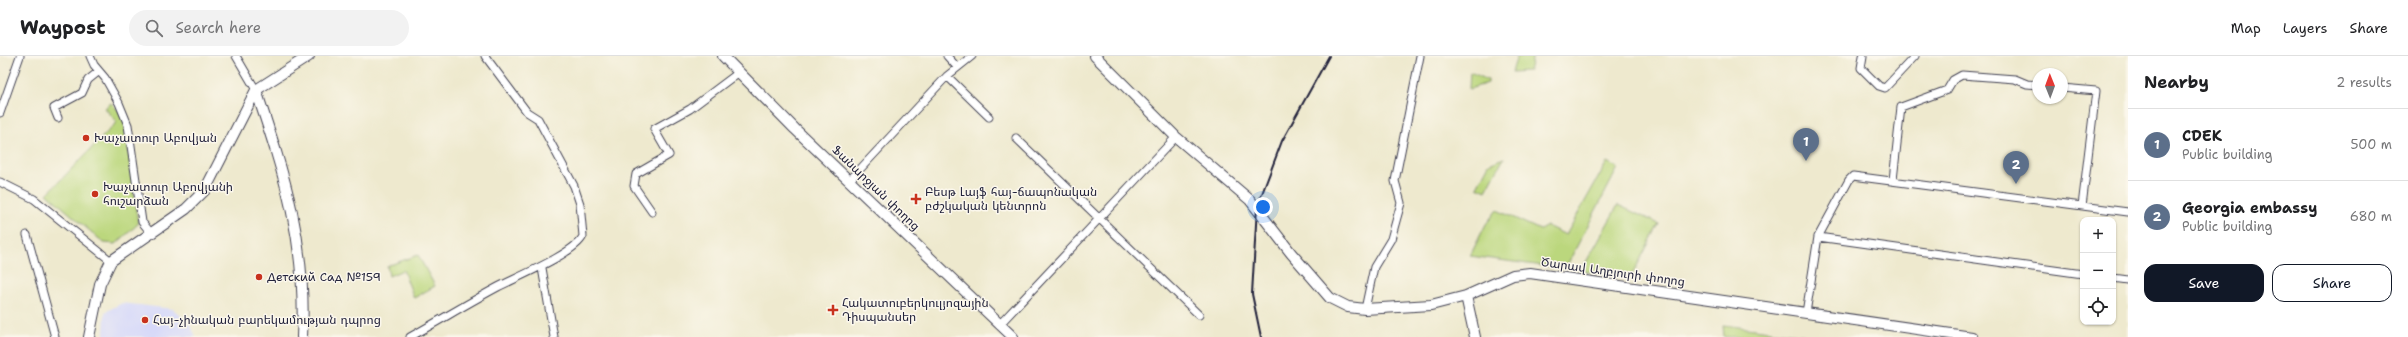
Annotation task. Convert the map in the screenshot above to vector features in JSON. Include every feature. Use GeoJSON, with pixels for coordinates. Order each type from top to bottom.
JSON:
{"type":"FeatureCollection","features":[{"type":"Feature","properties":{"kind":"main road"},"geometry":{"type":"LineString","coordinates":[[89,337],[100,284],[111,261],[186,209],[205,190],[255,92],[309,56]]}},
{"type":"Feature","properties":{"kind":"main road","name":"Ֆանարջյան փողոց"},"geometry":{"type":"LineString","coordinates":[[723,56],[738,73],[849,181],[1013,337]]}},
{"type":"Feature","properties":{"kind":"main road","name":"Ծարավ Աղբյուրի փողոց"},"geometry":{"type":"LineString","coordinates":[[1095,56],[1176,138],[1250,200],[1330,298],[1348,308],[1366,309],[1431,305],[1466,296],[1513,275],[1530,273],[1972,337]]}},
{"type":"Feature","properties":{"kind":"main road"},"geometry":{"type":"LineString","coordinates":[[255,92],[281,165],[296,225],[304,296],[301,337]]}},
{"type":"Feature","properties":{"kind":"main road"},"geometry":{"type":"LineString","coordinates":[[1466,296],[1475,337]]}},
{"type":"Feature","properties":{"kind":"street"},"geometry":{"type":"LineString","coordinates":[[0,113],[20,56]]}},
{"type":"Feature","properties":{"kind":"street"},"geometry":{"type":"LineString","coordinates":[[90,56],[98,72],[105,78],[120,103],[128,125],[142,222],[151,233]]}},
{"type":"Feature","properties":{"kind":"street"},"geometry":{"type":"LineString","coordinates":[[236,56],[255,92]]}},
{"type":"Feature","properties":{"kind":"street"},"geometry":{"type":"LineString","coordinates":[[410,337],[499,287],[542,268],[582,238],[580,204],[574,186],[538,119],[527,112],[485,56]]}},
{"type":"Feature","properties":{"kind":"street"},"geometry":{"type":"LineString","coordinates":[[946,56],[957,67]]}},
{"type":"Feature","properties":{"kind":"street"},"geometry":{"type":"LineString","coordinates":[[849,181],[947,76],[972,56]]}},
{"type":"Feature","properties":{"kind":"street"},"geometry":{"type":"LineString","coordinates":[[1366,309],[1374,267],[1391,239],[1401,203],[1395,181],[1420,56]]}},
{"type":"Feature","properties":{"kind":"street"},"geometry":{"type":"LineString","coordinates":[[1864,56],[1861,68],[1879,86],[1885,88],[1915,56]]}},
{"type":"Feature","properties":{"kind":"street"},"geometry":{"type":"LineString","coordinates":[[58,118],[54,108],[82,93],[88,80],[98,72]]}},
{"type":"Feature","properties":{"kind":"street"},"geometry":{"type":"LineString","coordinates":[[652,212],[634,186],[636,174],[669,155],[654,128],[690,109],[738,73]]}},
{"type":"Feature","properties":{"kind":"street"},"geometry":{"type":"LineString","coordinates":[[1893,180],[1901,107],[1947,90],[1953,80],[1962,75],[2015,79],[2032,84]]}},
{"type":"Feature","properties":{"kind":"street"},"geometry":{"type":"LineString","coordinates":[[947,76],[989,117]]}},
{"type":"Feature","properties":{"kind":"street"},"geometry":{"type":"LineString","coordinates":[[2068,89],[2096,91],[2082,206]]}},
{"type":"Feature","properties":{"kind":"street"},"geometry":{"type":"LineString","coordinates":[[1016,138],[1199,315]]}},
{"type":"Feature","properties":{"kind":"street"},"geometry":{"type":"LineString","coordinates":[[1000,324],[1176,138]]}},
{"type":"Feature","properties":{"kind":"street"},"geometry":{"type":"LineString","coordinates":[[1806,313],[1818,238],[1851,178],[1857,176],[2128,212]]}},
{"type":"Feature","properties":{"kind":"street"},"geometry":{"type":"LineString","coordinates":[[0,182],[34,199],[111,261]]}},
{"type":"Feature","properties":{"kind":"street"},"geometry":{"type":"LineString","coordinates":[[27,234],[55,337]]}},
{"type":"Feature","properties":{"kind":"street"},"geometry":{"type":"LineString","coordinates":[[1818,238],[2080,274]]}},
{"type":"Feature","properties":{"kind":"street"},"geometry":{"type":"LineString","coordinates":[[542,268],[554,337]]}},
{"type":"Feature","properties":{"kind":"street"},"geometry":{"type":"LineString","coordinates":[[2116,278],[2128,280]]}},
{"type":"Feature","properties":{"kind":"shaded area","name":"Հայ-չինական բարեկամության դպրոց"},"geometry":{"type":"Polygon","coordinates":[[[122,303],[173,309],[190,324],[196,337],[104,337],[105,312],[122,303]]]}},
{"type":"Feature","properties":{"kind":"green space"},"geometry":{"type":"Polygon","coordinates":[[[1517,56],[1533,56],[1529,71],[1512,72],[1517,56]]]}},
{"type":"Feature","properties":{"kind":"green space"},"geometry":{"type":"Polygon","coordinates":[[[1470,72],[1488,80],[1488,83],[1469,89],[1470,72]]]}},
{"type":"Feature","properties":{"kind":"green space"},"geometry":{"type":"Polygon","coordinates":[[[111,103],[119,111],[125,123],[138,224],[116,244],[104,243],[47,194],[117,122],[105,108],[111,103]]]}},
{"type":"Feature","properties":{"kind":"green space"},"geometry":{"type":"Polygon","coordinates":[[[1504,158],[1486,191],[1477,187],[1489,164],[1504,158]]]}},
{"type":"Feature","properties":{"kind":"green space"},"geometry":{"type":"Polygon","coordinates":[[[1607,162],[1618,168],[1565,269],[1470,256],[1486,224],[1497,210],[1540,230],[1547,226],[1566,235],[1607,162]]]}},
{"type":"Feature","properties":{"kind":"green space"},"geometry":{"type":"Polygon","coordinates":[[[1618,205],[1659,224],[1631,277],[1581,271],[1618,205]]]}},
{"type":"Feature","properties":{"kind":"green space"},"geometry":{"type":"Polygon","coordinates":[[[418,255],[435,286],[414,298],[403,270],[389,276],[387,266],[418,255]]]}},
{"type":"Feature","properties":{"kind":"green space"},"geometry":{"type":"Polygon","coordinates":[[[1723,325],[1817,337],[1724,337],[1723,325]]]}},
{"type":"Feature","properties":{"kind":"railway"},"geometry":{"type":"LineString","coordinates":[[1261,337],[1252,294],[1257,207],[1282,141],[1329,56]]}},
{"type":"Feature","properties":{"kind":"place","name":"Խաչատուր Աբովյան"},"geometry":{"type":"Point","coordinates":[86,138]}},
{"type":"Feature","properties":{"kind":"place","name":"CDEK"},"geometry":{"type":"Point","coordinates":[1806,161]}},
{"type":"Feature","properties":{"kind":"place","name":"Georgia embassy"},"geometry":{"type":"Point","coordinates":[2016,184]}},
{"type":"Feature","properties":{"kind":"place","name":"Խաչատուր Աբովյանի հուշարձան"},"geometry":{"type":"Point","coordinates":[95,194]}},
{"type":"Feature","properties":{"kind":"place","name":"Բեսթ Լայֆ հայ-ճապոնական բժշկական կենտրոն"},"geometry":{"type":"Point","coordinates":[916,199]}},
{"type":"Feature","properties":{"kind":"place","name":"Детский Сад №159"},"geometry":{"type":"Point","coordinates":[259,277]}},
{"type":"Feature","properties":{"kind":"place","name":"Հակատուբերկուլյոզային Դիսպանսեր"},"geometry":{"type":"Point","coordinates":[833,310]}},
{"type":"Feature","properties":{"kind":"place","name":"Հայ-չինական բարեկամության դպրոց"},"geometry":{"type":"Point","coordinates":[145,320]}}]}
